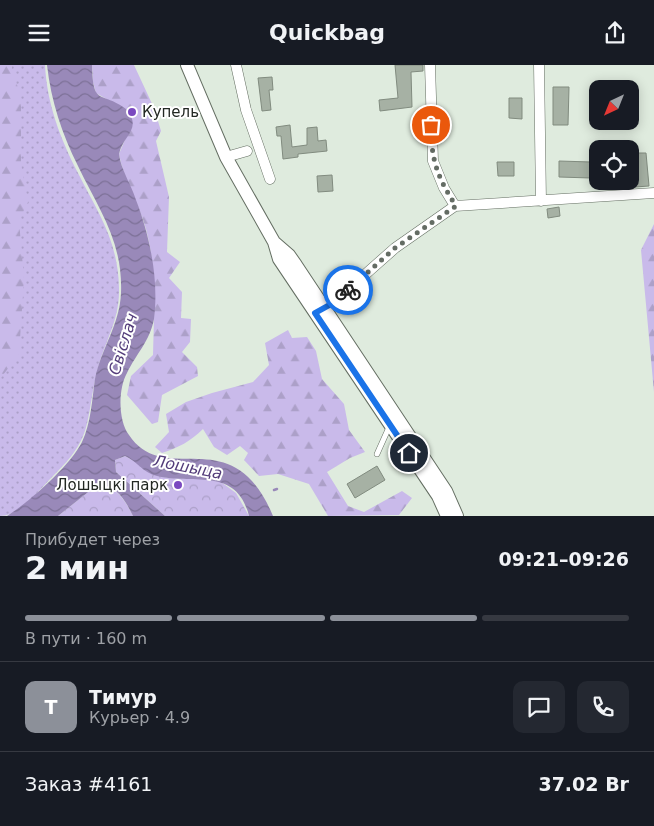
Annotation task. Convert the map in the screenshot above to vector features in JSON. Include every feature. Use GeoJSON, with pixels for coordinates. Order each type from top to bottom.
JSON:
{"type":"FeatureCollection","features":[{"type":"Feature","properties":{"kind":"street"},"geometry":{"type":"LineString","coordinates":[[187,65],[226,157],[274,242],[279,259],[320,310],[394,422],[438,496],[447,516]]}},
{"type":"Feature","properties":{"kind":"street"},"geometry":{"type":"LineString","coordinates":[[236,65],[246,110],[270,179]]}},
{"type":"Feature","properties":{"kind":"street"},"geometry":{"type":"LineString","coordinates":[[430,65],[433,161],[444,188],[456,206]]}},
{"type":"Feature","properties":{"kind":"street"},"geometry":{"type":"LineString","coordinates":[[539,65],[541,201]]}},
{"type":"Feature","properties":{"kind":"street"},"geometry":{"type":"LineString","coordinates":[[226,157],[247,151]]}},
{"type":"Feature","properties":{"kind":"street"},"geometry":{"type":"LineString","coordinates":[[320,310],[357,283],[395,248],[456,206],[654,193]]}},
{"type":"Feature","properties":{"kind":"street"},"geometry":{"type":"LineString","coordinates":[[394,422],[446,491],[457,516]]}},
{"type":"Feature","properties":{"kind":"lane"},"geometry":{"type":"LineString","coordinates":[[377,454],[383,436],[394,422]]}},
{"type":"Feature","properties":{"kind":"green space"},"geometry":{"type":"Polygon","coordinates":[[[0,65],[11,65],[21,98],[21,164],[28,202],[19,221],[24,279],[19,354],[0,379],[0,65]]]}},
{"type":"Feature","properties":{"kind":"green space"},"geometry":{"type":"Polygon","coordinates":[[[11,65],[45,65],[48,93],[60,134],[71,160],[106,227],[111,241],[118,271],[119,300],[97,372],[89,417],[82,439],[66,462],[29,501],[15,512],[0,516],[0,378],[19,221],[21,164],[11,65]]]}},
{"type":"Feature","properties":{"kind":"green space"},"geometry":{"type":"Polygon","coordinates":[[[92,65],[134,65],[154,108],[161,131],[156,141],[169,197],[167,252],[180,262],[169,278],[182,292],[181,318],[191,319],[190,342],[182,352],[197,367],[198,376],[162,395],[158,422],[152,424],[127,395],[131,376],[153,355],[154,323],[154,292],[150,244],[119,154],[132,123],[129,112],[96,93],[92,65]]]}},
{"type":"Feature","properties":{"kind":"green space"},"geometry":{"type":"Polygon","coordinates":[[[654,224],[654,392],[641,250],[654,224]]]}},
{"type":"Feature","properties":{"kind":"green space"},"geometry":{"type":"Polygon","coordinates":[[[288,330],[292,338],[307,337],[316,351],[322,379],[344,404],[349,430],[365,452],[350,458],[327,472],[348,506],[364,512],[402,491],[412,498],[399,515],[328,516],[309,484],[278,474],[259,476],[244,460],[248,453],[240,446],[227,455],[214,447],[203,429],[189,441],[168,451],[162,453],[155,447],[169,432],[166,414],[186,402],[253,382],[269,365],[265,343],[288,330]]]}},
{"type":"Feature","properties":{"kind":"green space","name":"Лошыцкі парк"},"geometry":{"type":"Polygon","coordinates":[[[125,456],[167,478],[205,479],[221,482],[236,493],[249,516],[165,516],[116,472],[115,460],[125,456]]]}},
{"type":"Feature","properties":{"kind":"green space","name":"Лошыцкі парк"},"geometry":{"type":"Polygon","coordinates":[[[104,485],[122,497],[133,516],[58,516],[92,489],[104,485]]]}},
{"type":"Feature","properties":{"kind":"water"},"geometry":{"type":"Polygon","coordinates":[[[47,65],[92,65],[94,87],[97,93],[126,109],[133,122],[119,154],[141,214],[149,243],[154,274],[155,304],[152,327],[127,373],[122,387],[121,413],[125,429],[144,450],[161,457],[219,461],[238,469],[257,486],[273,516],[249,516],[243,500],[234,490],[224,484],[198,479],[157,476],[125,456],[115,460],[116,472],[165,516],[133,516],[118,493],[104,485],[92,489],[58,516],[7,516],[48,483],[68,462],[82,442],[89,419],[95,379],[101,357],[114,326],[121,293],[121,274],[114,242],[62,129],[54,104],[47,65]]]}},
{"type":"Feature","properties":{"kind":"building"},"geometry":{"type":"Polygon","coordinates":[[[395,65],[423,65],[423,71],[411,72],[412,107],[380,111],[379,100],[398,98],[395,65]]]}},
{"type":"Feature","properties":{"kind":"building"},"geometry":{"type":"Polygon","coordinates":[[[272,77],[273,90],[269,90],[271,110],[262,111],[258,78],[272,77]]]}},
{"type":"Feature","properties":{"kind":"building"},"geometry":{"type":"Polygon","coordinates":[[[553,87],[569,87],[568,125],[553,125],[553,87]]]}},
{"type":"Feature","properties":{"kind":"building"},"geometry":{"type":"Polygon","coordinates":[[[509,98],[522,98],[522,119],[509,118],[509,98]]]}},
{"type":"Feature","properties":{"kind":"building"},"geometry":{"type":"Polygon","coordinates":[[[290,125],[292,147],[307,145],[307,128],[317,127],[318,141],[326,140],[327,151],[298,154],[298,157],[283,159],[281,136],[277,136],[276,127],[290,125]]]}},
{"type":"Feature","properties":{"kind":"building"},"geometry":{"type":"Polygon","coordinates":[[[639,153],[646,153],[649,186],[639,187],[639,153]]]}},
{"type":"Feature","properties":{"kind":"building"},"geometry":{"type":"Polygon","coordinates":[[[559,161],[589,162],[589,178],[559,177],[559,161]]]}},
{"type":"Feature","properties":{"kind":"building"},"geometry":{"type":"Polygon","coordinates":[[[497,162],[514,162],[514,176],[498,176],[497,162]]]}},
{"type":"Feature","properties":{"kind":"building"},"geometry":{"type":"Polygon","coordinates":[[[332,175],[333,191],[318,192],[317,176],[332,175]]]}},
{"type":"Feature","properties":{"kind":"building"},"geometry":{"type":"Polygon","coordinates":[[[559,207],[560,216],[548,218],[547,209],[559,207]]]}},
{"type":"Feature","properties":{"kind":"building"},"geometry":{"type":"Polygon","coordinates":[[[377,466],[385,480],[355,498],[347,484],[377,466]]]}},
{"type":"Feature","properties":{"kind":"way so far"},"geometry":{"type":"LineString","coordinates":[[348,290],[395,248],[430,222],[456,206],[444,188],[433,161],[431,125]]}},
{"type":"Feature","properties":{"kind":"place","name":"Купель"},"geometry":{"type":"Point","coordinates":[132,112]}},
{"type":"Feature","properties":{"kind":"place","name":"Лошыцкі парк"},"geometry":{"type":"Point","coordinates":[178,485]}},
{"type":"Feature","properties":{"kind":"route"},"geometry":{"type":"LineString","coordinates":[[348,290],[333,303],[315,313],[409,453]]}},
{"type":"Feature","properties":{"kind":"water label","name":"Свіслач"},"geometry":{"type":"Point","coordinates":[123,344]}},
{"type":"Feature","properties":{"kind":"water label","name":"Лошыца"},"geometry":{"type":"Point","coordinates":[188,467]}}]}
